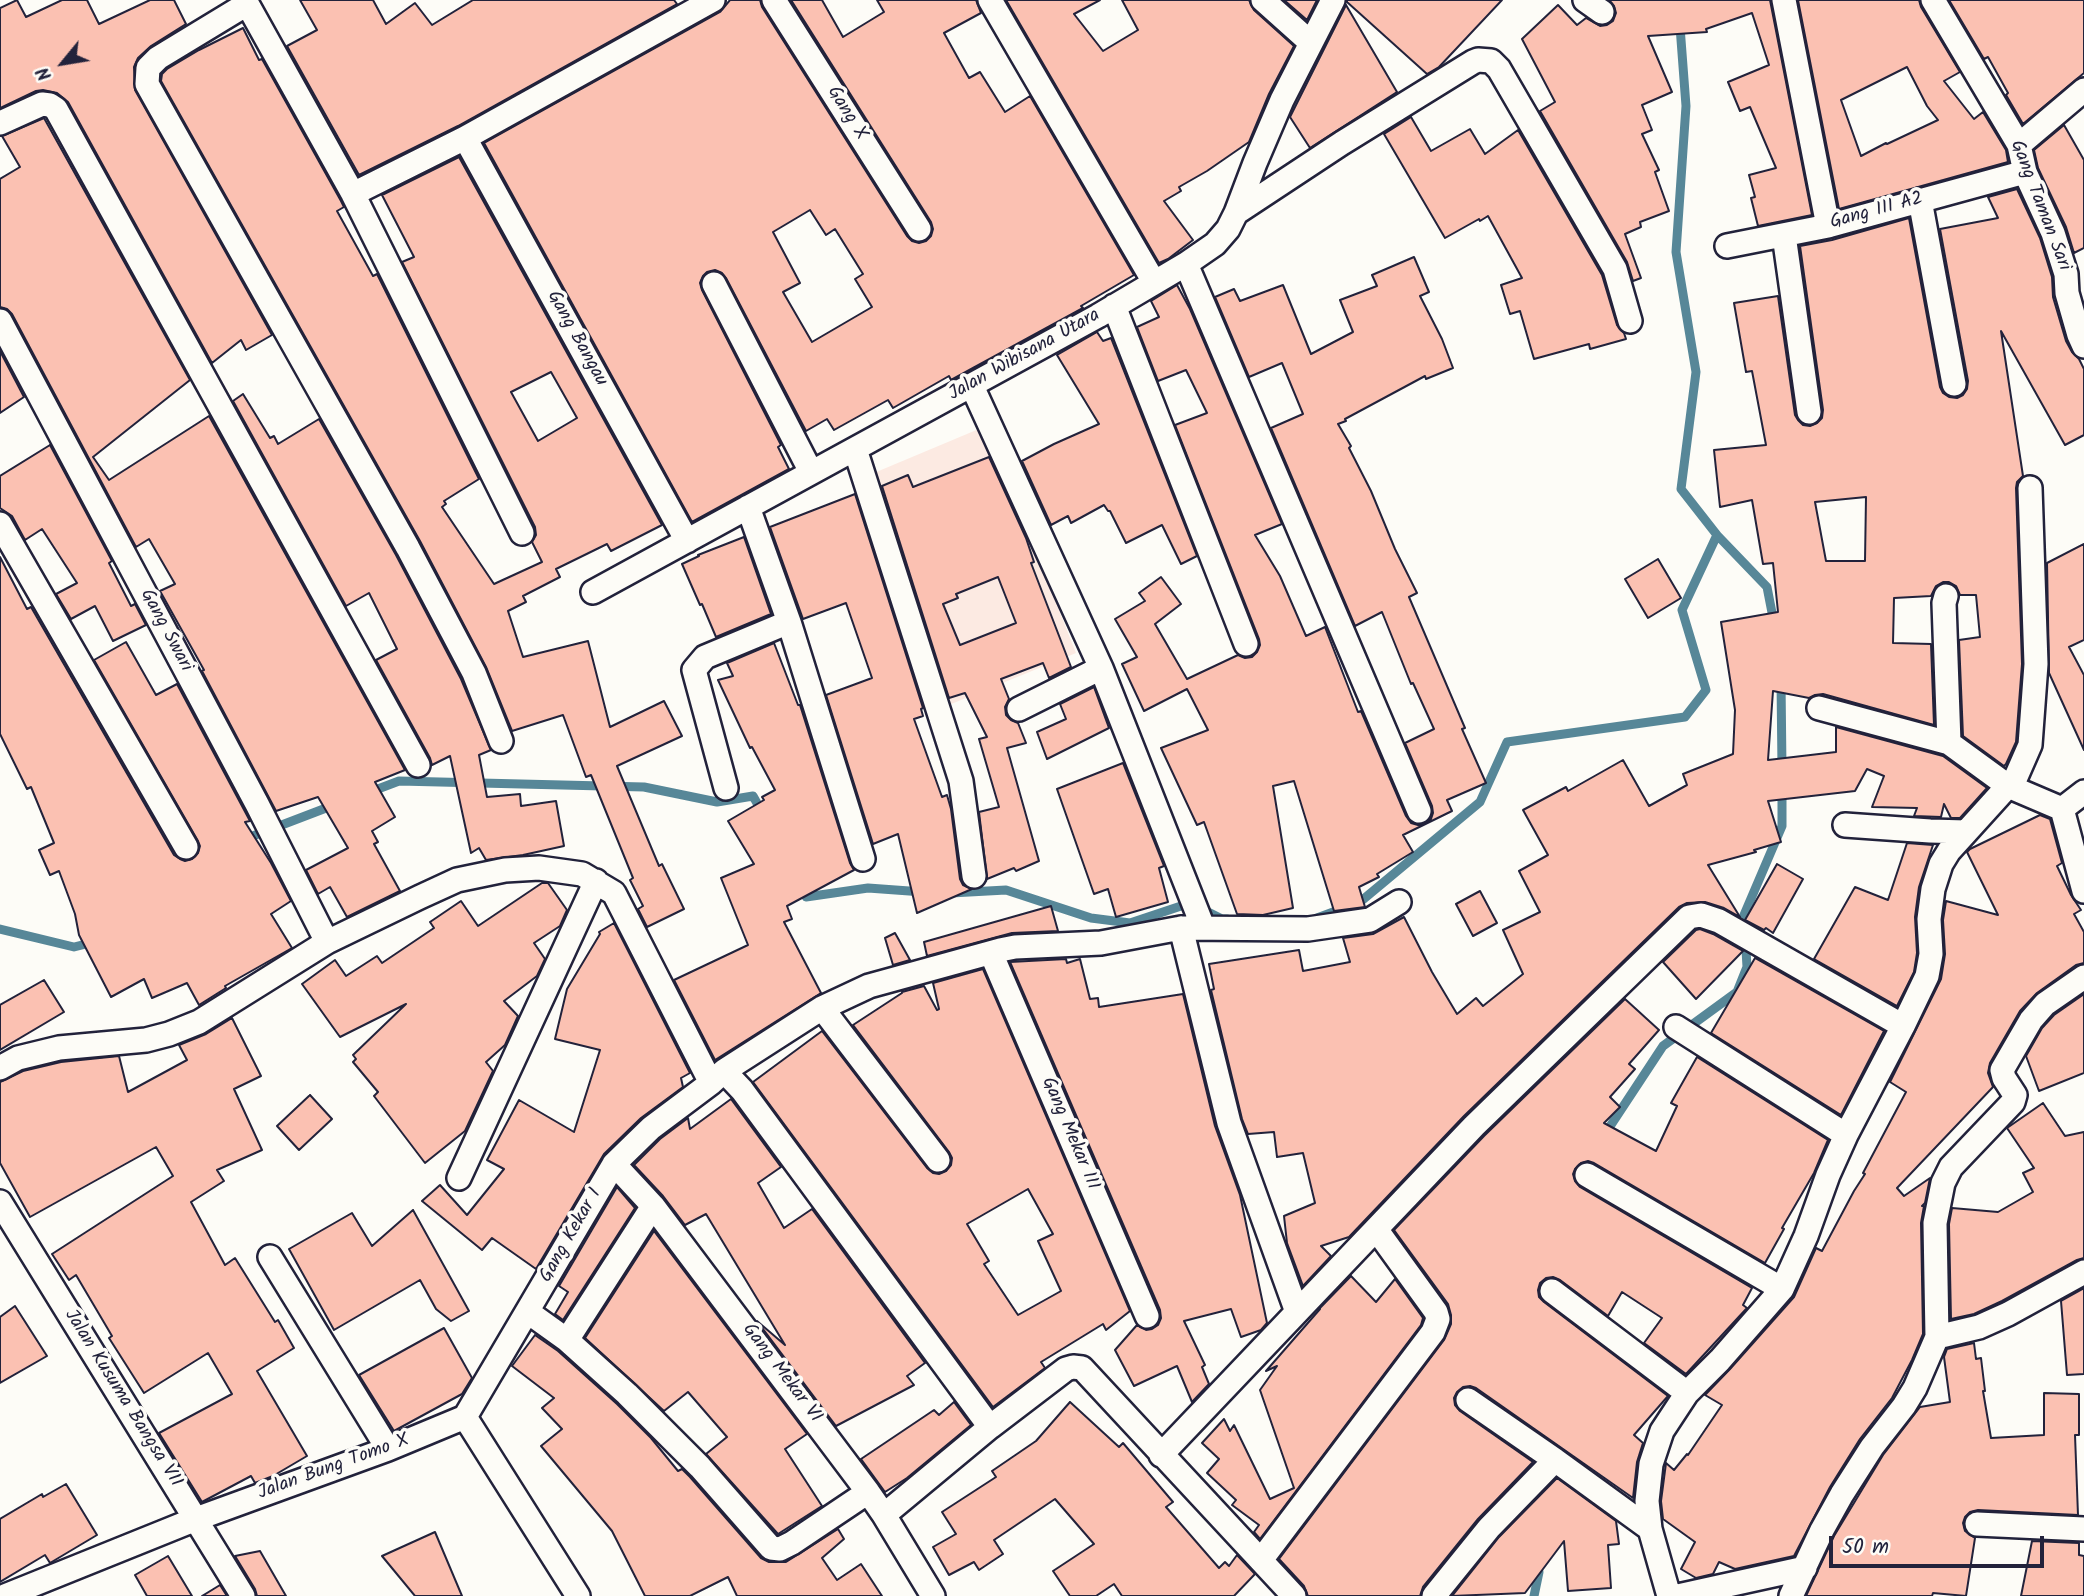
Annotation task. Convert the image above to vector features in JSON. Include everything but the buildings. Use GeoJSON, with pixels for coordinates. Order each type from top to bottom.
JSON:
{"type":"FeatureCollection","features":[{"type":"Feature","properties":{"kind":"street"},"geometry":{"type":"LineString","coordinates":[[353,194],[466,138],[713,0]]}},
{"type":"Feature","properties":{"kind":"street","name":"Gang X"},"geometry":{"type":"LineString","coordinates":[[774,0],[919,229]]}},
{"type":"Feature","properties":{"kind":"street"},"geometry":{"type":"LineString","coordinates":[[990,0],[1154,282]]}},
{"type":"Feature","properties":{"kind":"street"},"geometry":{"type":"LineString","coordinates":[[1263,0],[1311,43]]}},
{"type":"Feature","properties":{"kind":"street","name":"Jalan Wibisana Utara"},"geometry":{"type":"LineString","coordinates":[[593,592],[972,386],[1186,264],[1215,244],[1228,229],[1236,213],[1282,100],[1333,0]]}},
{"type":"Feature","properties":{"kind":"street"},"geometry":{"type":"LineString","coordinates":[[1784,0],[1828,226]]}},
{"type":"Feature","properties":{"kind":"street","name":"Gang Taman Sari"},"geometry":{"type":"LineString","coordinates":[[1933,0],[2019,145],[2025,172],[2053,233],[2067,274],[2067,293],[2084,346]]}},
{"type":"Feature","properties":{"kind":"street"},"geometry":{"type":"LineString","coordinates":[[500,741],[474,673],[408,548],[147,84],[148,68],[158,58],[246,2],[353,194],[522,533]]}},
{"type":"Feature","properties":{"kind":"street"},"geometry":{"type":"LineString","coordinates":[[1236,213],[1342,143],[1474,62],[1491,61],[1499,69],[1615,269],[1630,321]]}},
{"type":"Feature","properties":{"kind":"street"},"geometry":{"type":"LineString","coordinates":[[2019,145],[2084,90]]}},
{"type":"Feature","properties":{"kind":"street"},"geometry":{"type":"LineString","coordinates":[[0,123],[42,104],[50,104],[56,109],[418,765]]}},
{"type":"Feature","properties":{"kind":"street","name":"Gang Bangau"},"geometry":{"type":"LineString","coordinates":[[466,138],[687,541]]}},
{"type":"Feature","properties":{"kind":"street","name":"Gang III A2"},"geometry":{"type":"LineString","coordinates":[[1727,246],[1828,226],[2025,172]]}},
{"type":"Feature","properties":{"kind":"street"},"geometry":{"type":"LineString","coordinates":[[1920,200],[1954,384]]}},
{"type":"Feature","properties":{"kind":"street"},"geometry":{"type":"LineString","coordinates":[[1784,235],[1809,412]]}},
{"type":"Feature","properties":{"kind":"street"},"geometry":{"type":"LineString","coordinates":[[1186,264],[1419,811]]}},
{"type":"Feature","properties":{"kind":"street"},"geometry":{"type":"LineString","coordinates":[[714,284],[811,472]]}},
{"type":"Feature","properties":{"kind":"street"},"geometry":{"type":"LineString","coordinates":[[1114,306],[1245,644]]}},
{"type":"Feature","properties":{"kind":"street","name":"Gang Swari"},"geometry":{"type":"LineString","coordinates":[[0,321],[290,866],[327,942]]}},
{"type":"Feature","properties":{"kind":"street"},"geometry":{"type":"LineString","coordinates":[[972,386],[1101,668],[1188,889],[1229,1123],[1297,1312]]}},
{"type":"Feature","properties":{"kind":"street"},"geometry":{"type":"LineString","coordinates":[[855,449],[961,781],[974,876]]}},
{"type":"Feature","properties":{"kind":"street"},"geometry":{"type":"LineString","coordinates":[[1669,1596],[1650,1529],[1647,1501],[1650,1464],[1662,1431],[1687,1393],[1720,1360],[1782,1289],[1846,1135],[1903,1026],[1930,967],[1929,919],[1933,889],[1941,864],[1949,851],[2016,777],[2029,745],[2036,664],[2030,488]]}},
{"type":"Feature","properties":{"kind":"street"},"geometry":{"type":"LineString","coordinates":[[748,507],[789,622],[863,859]]}},
{"type":"Feature","properties":{"kind":"street"},"geometry":{"type":"LineString","coordinates":[[0,524],[186,847]]}},
{"type":"Feature","properties":{"kind":"street"},"geometry":{"type":"LineString","coordinates":[[1945,596],[1948,743]]}},
{"type":"Feature","properties":{"kind":"street"},"geometry":{"type":"LineString","coordinates":[[726,789],[694,670],[705,656],[789,622]]}},
{"type":"Feature","properties":{"kind":"street"},"geometry":{"type":"LineString","coordinates":[[1019,709],[1101,668]]}},
{"type":"Feature","properties":{"kind":"street"},"geometry":{"type":"LineString","coordinates":[[1819,708],[1948,743],[2008,786],[2062,809]]}},
{"type":"Feature","properties":{"kind":"street"},"geometry":{"type":"LineString","coordinates":[[2062,809],[2084,792]]}},
{"type":"Feature","properties":{"kind":"street"},"geometry":{"type":"LineString","coordinates":[[2062,809],[2084,891]]}},
{"type":"Feature","properties":{"kind":"street"},"geometry":{"type":"LineString","coordinates":[[1845,825],[1966,832]]}},
{"type":"Feature","properties":{"kind":"street"},"geometry":{"type":"LineString","coordinates":[[0,1068],[18,1058],[59,1048],[146,1040],[199,1022],[327,942],[457,880],[505,870],[539,868],[582,874],[614,893],[718,1077],[742,1090],[990,1427]]}},
{"type":"Feature","properties":{"kind":"street"},"geometry":{"type":"LineString","coordinates":[[459,1178],[596,881]]}},
{"type":"Feature","properties":{"kind":"street","name":"Gang Kekar I"},"geometry":{"type":"LineString","coordinates":[[466,1417],[614,1164],[651,1128],[718,1077],[822,1009],[869,986],[1016,947],[1101,943],[1194,924],[1308,929],[1376,918],[1399,902]]}},
{"type":"Feature","properties":{"kind":"street"},"geometry":{"type":"LineString","coordinates":[[1161,1455],[1474,1126],[1689,917],[1707,916],[1719,921],[1903,1026]]}},
{"type":"Feature","properties":{"kind":"street","name":"Gang Mekar III"},"geometry":{"type":"LineString","coordinates":[[990,953],[1147,1315]]}},
{"type":"Feature","properties":{"kind":"street"},"geometry":{"type":"LineString","coordinates":[[1791,1596],[1842,1494],[1915,1388],[1937,1337],[1935,1223],[1943,1183],[1951,1167],[2013,1102],[2015,1095],[2002,1070],[2031,1020],[2045,1004],[2084,977]]}},
{"type":"Feature","properties":{"kind":"street"},"geometry":{"type":"LineString","coordinates":[[822,1009],[938,1160]]}},
{"type":"Feature","properties":{"kind":"street"},"geometry":{"type":"LineString","coordinates":[[1676,1027],[1846,1135]]}},
{"type":"Feature","properties":{"kind":"street","name":"Gang Mekar VI"},"geometry":{"type":"LineString","coordinates":[[614,1164],[653,1206],[756,1340],[884,1514],[933,1596]]}},
{"type":"Feature","properties":{"kind":"street"},"geometry":{"type":"LineString","coordinates":[[1587,1175],[1782,1289]]}},
{"type":"Feature","properties":{"kind":"street","name":"Jalan Kusuma Bangsa VII"},"geometry":{"type":"LineString","coordinates":[[0,1202],[243,1596]]}},
{"type":"Feature","properties":{"kind":"street"},"geometry":{"type":"LineString","coordinates":[[567,1340],[653,1206]]}},
{"type":"Feature","properties":{"kind":"street"},"geometry":{"type":"LineString","coordinates":[[1261,1560],[1433,1332],[1438,1320],[1436,1312],[1376,1229]]}},
{"type":"Feature","properties":{"kind":"street"},"geometry":{"type":"LineString","coordinates":[[270,1257],[388,1449]]}},
{"type":"Feature","properties":{"kind":"street"},"geometry":{"type":"LineString","coordinates":[[1937,1337],[1979,1327],[2084,1272]]}},
{"type":"Feature","properties":{"kind":"street"},"geometry":{"type":"LineString","coordinates":[[1552,1291],[1687,1393]]}},
{"type":"Feature","properties":{"kind":"street"},"geometry":{"type":"LineString","coordinates":[[528,1312],[567,1340],[626,1394],[699,1466],[771,1548],[780,1549],[792,1544],[868,1492]]}},
{"type":"Feature","properties":{"kind":"street"},"geometry":{"type":"LineString","coordinates":[[884,1514],[1066,1369],[1082,1368],[1294,1596]]}},
{"type":"Feature","properties":{"kind":"street"},"geometry":{"type":"LineString","coordinates":[[1468,1400],[1650,1529]]}},
{"type":"Feature","properties":{"kind":"street"},"geometry":{"type":"LineString","coordinates":[[466,1417],[578,1596]]}},
{"type":"Feature","properties":{"kind":"street","name":"Jalan Bung Tomo X"},"geometry":{"type":"LineString","coordinates":[[5,1596],[196,1519],[388,1449],[466,1417]]}},
{"type":"Feature","properties":{"kind":"street"},"geometry":{"type":"LineString","coordinates":[[1434,1596],[1489,1528],[1555,1460]]}},
{"type":"Feature","properties":{"kind":"street"},"geometry":{"type":"LineString","coordinates":[[1977,1524],[2084,1529]]}},
{"type":"Feature","properties":{"kind":"street"},"geometry":{"type":"LineString","coordinates":[[1678,1596],[1805,1568]]}},
{"type":"Feature","properties":{"kind":"shaded area"},"geometry":{"type":"Polygon","coordinates":[[[986,426],[1076,653],[939,709],[862,478],[986,426]]]}},
{"type":"Feature","properties":{"kind":"waterway"},"geometry":{"type":"LineString","coordinates":[[1317,918],[1360,902],[1480,802],[1507,742],[1685,717],[1706,690],[1682,610],[1717,535],[1681,489],[1696,372],[1676,252],[1686,106],[1678,0]]}},
{"type":"Feature","properties":{"kind":"waterway"},"geometry":{"type":"LineString","coordinates":[[1717,535],[1767,587],[1774,623]]}},
{"type":"Feature","properties":{"kind":"waterway"},"geometry":{"type":"LineString","coordinates":[[1781,681],[1782,769]]}},
{"type":"Feature","properties":{"kind":"waterway"},"geometry":{"type":"LineString","coordinates":[[370,792],[399,781],[644,787],[717,802],[753,796],[762,812]]}},
{"type":"Feature","properties":{"kind":"waterway"},"geometry":{"type":"LineString","coordinates":[[1605,1134],[1663,1046],[1737,992],[1747,967],[1744,915],[1782,826],[1782,790]]}},
{"type":"Feature","properties":{"kind":"waterway"},"geometry":{"type":"LineString","coordinates":[[245,839],[334,805]]}},
{"type":"Feature","properties":{"kind":"waterway"},"geometry":{"type":"LineString","coordinates":[[801,886],[806,897],[868,888],[923,892]]}},
{"type":"Feature","properties":{"kind":"waterway"},"geometry":{"type":"LineString","coordinates":[[951,893],[1006,890],[1091,918],[1130,923],[1190,903],[1227,919]]}},
{"type":"Feature","properties":{"kind":"waterway"},"geometry":{"type":"LineString","coordinates":[[0,929],[74,947],[94,942]]}},
{"type":"Feature","properties":{"kind":"waterway"},"geometry":{"type":"LineString","coordinates":[[1534,1596],[1539,1572],[1537,1564]]}}]}
